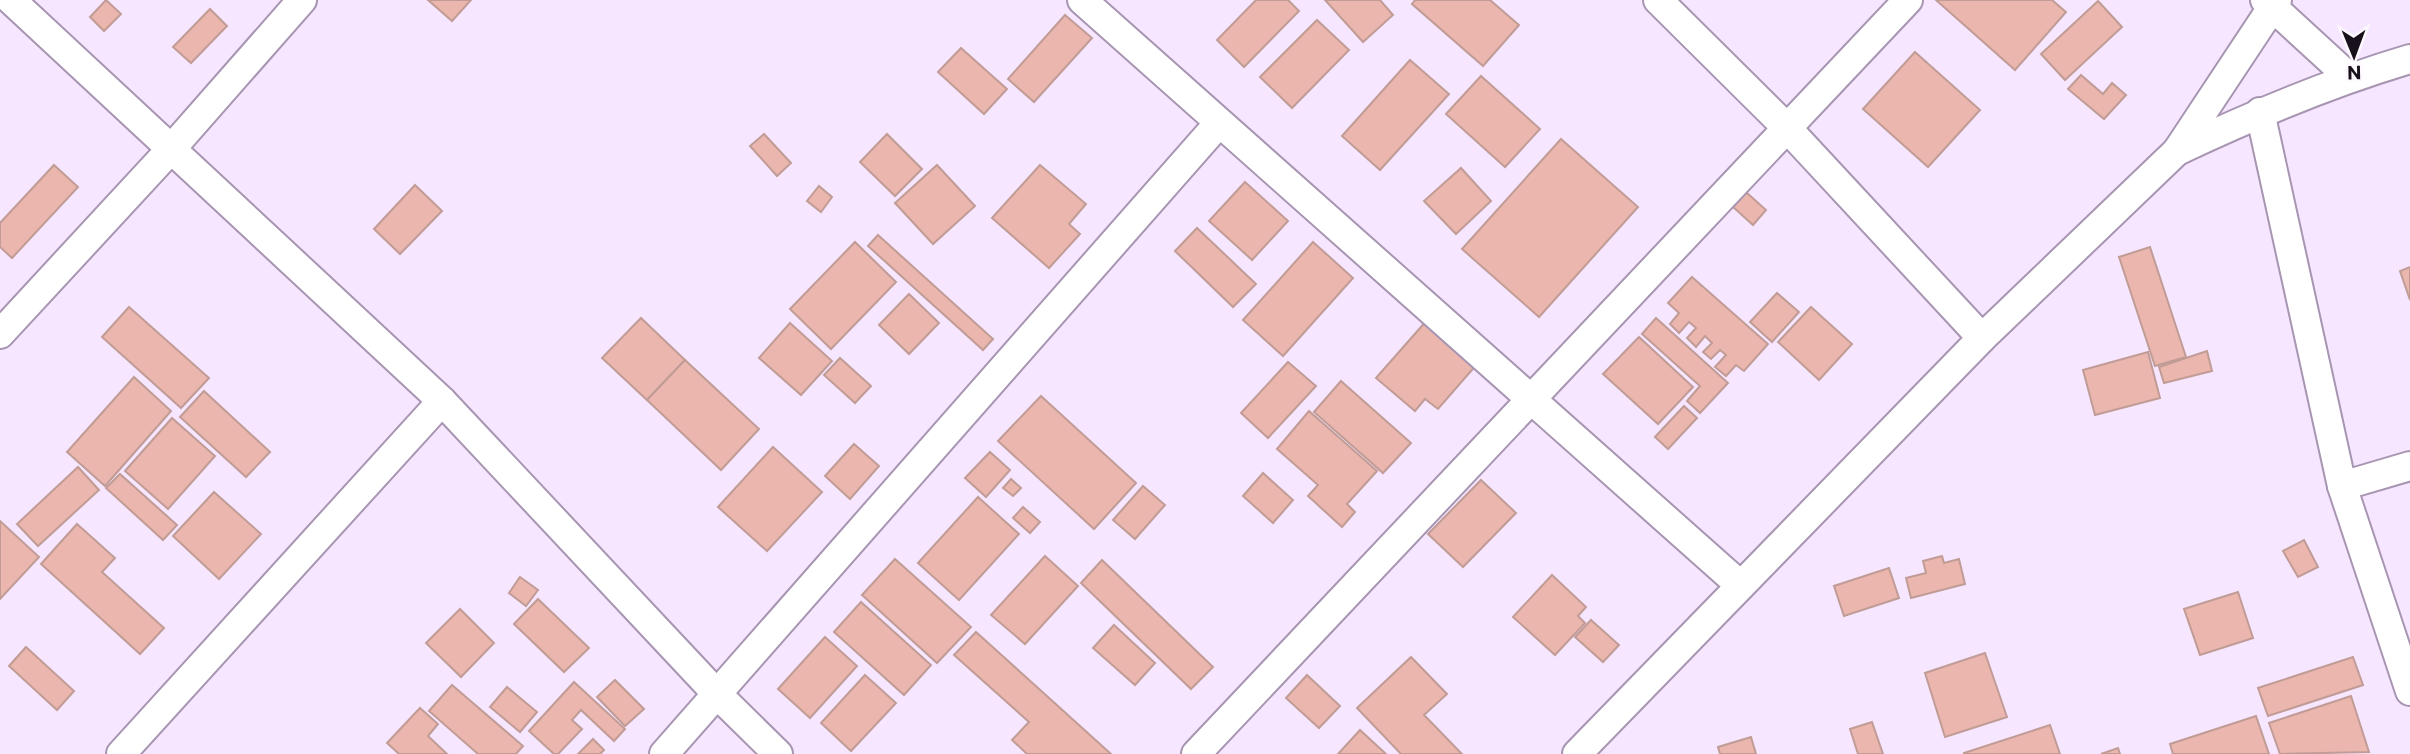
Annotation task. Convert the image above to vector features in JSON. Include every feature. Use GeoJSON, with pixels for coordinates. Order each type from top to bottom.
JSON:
{"type":"FeatureCollection","features":[{"type":"Feature","properties":{"kind":"street"},"geometry":{"type":"LineString","coordinates":[[11,0],[442,401],[718,695],[779,754]]}},
{"type":"Feature","properties":{"kind":"street"},"geometry":{"type":"LineString","coordinates":[[0,334],[172,148],[302,0]]}},
{"type":"Feature","properties":{"kind":"street"},"geometry":{"type":"LineString","coordinates":[[1082,0],[1740,585]]}},
{"type":"Feature","properties":{"kind":"street"},"geometry":{"type":"LineString","coordinates":[[1658,0],[1787,128],[1982,338]]}},
{"type":"Feature","properties":{"kind":"street"},"geometry":{"type":"LineString","coordinates":[[1196,754],[1908,0]]}},
{"type":"Feature","properties":{"kind":"street"},"geometry":{"type":"LineString","coordinates":[[1577,754],[1982,338],[2177,151],[2271,2],[2349,77]]}},
{"type":"Feature","properties":{"kind":"street"},"geometry":{"type":"LineString","coordinates":[[2177,151],[2260,111],[2349,77],[2410,59]]}},
{"type":"Feature","properties":{"kind":"street"},"geometry":{"type":"LineString","coordinates":[[2260,111],[2342,486],[2410,691]]}},
{"type":"Feature","properties":{"kind":"street"},"geometry":{"type":"LineString","coordinates":[[664,754],[1219,123]]}},
{"type":"Feature","properties":{"kind":"street"},"geometry":{"type":"LineString","coordinates":[[121,754],[442,401]]}},
{"type":"Feature","properties":{"kind":"street"},"geometry":{"type":"LineString","coordinates":[[2342,486],[2410,466]]}},
{"type":"Feature","properties":{"kind":"building"},"geometry":{"type":"Polygon","coordinates":[[[106,0],[121,14],[104,31],[90,17],[106,0]]]}},
{"type":"Feature","properties":{"kind":"building"},"geometry":{"type":"Polygon","coordinates":[[[428,0],[471,0],[452,21],[428,0]]]}},
{"type":"Feature","properties":{"kind":"building"},"geometry":{"type":"Polygon","coordinates":[[[1256,0],[1288,0],[1299,11],[1244,67],[1217,40],[1256,0]]]}},
{"type":"Feature","properties":{"kind":"building"},"geometry":{"type":"Polygon","coordinates":[[[1325,0],[1380,0],[1393,15],[1363,42],[1325,0]]]}},
{"type":"Feature","properties":{"kind":"building"},"geometry":{"type":"Polygon","coordinates":[[[1415,0],[1490,0],[1519,25],[1483,66],[1412,4],[1415,0]]]}},
{"type":"Feature","properties":{"kind":"building"},"geometry":{"type":"Polygon","coordinates":[[[1936,0],[2052,0],[2066,12],[2015,70],[1936,0]]]}},
{"type":"Feature","properties":{"kind":"building"},"geometry":{"type":"Polygon","coordinates":[[[2098,1],[2122,27],[2065,80],[2041,54],[2098,1]]]}},
{"type":"Feature","properties":{"kind":"building"},"geometry":{"type":"Polygon","coordinates":[[[210,9],[227,26],[191,63],[173,47],[210,9]]]}},
{"type":"Feature","properties":{"kind":"building"},"geometry":{"type":"Polygon","coordinates":[[[1065,15],[1092,38],[1034,102],[1008,79],[1065,15]]]}},
{"type":"Feature","properties":{"kind":"building"},"geometry":{"type":"Polygon","coordinates":[[[1317,20],[1349,50],[1292,108],[1260,77],[1317,20]]]}},
{"type":"Feature","properties":{"kind":"building"},"geometry":{"type":"Polygon","coordinates":[[[961,48],[1007,89],[984,114],[938,72],[961,48]]]}},
{"type":"Feature","properties":{"kind":"building"},"geometry":{"type":"Polygon","coordinates":[[[1915,52],[1980,110],[1928,167],[1863,109],[1915,52]]]}},
{"type":"Feature","properties":{"kind":"building"},"geometry":{"type":"Polygon","coordinates":[[[1410,60],[1449,94],[1380,170],[1342,136],[1410,60]]]}},
{"type":"Feature","properties":{"kind":"building"},"geometry":{"type":"Polygon","coordinates":[[[2081,75],[2103,94],[2112,83],[2126,95],[2104,119],[2068,89],[2081,75]]]}},
{"type":"Feature","properties":{"kind":"building"},"geometry":{"type":"Polygon","coordinates":[[[1481,76],[1540,129],[1505,167],[1446,114],[1481,76]]]}},
{"type":"Feature","properties":{"kind":"building"},"geometry":{"type":"Polygon","coordinates":[[[764,134],[791,163],[777,176],[750,146],[764,134]]]}},
{"type":"Feature","properties":{"kind":"building"},"geometry":{"type":"Polygon","coordinates":[[[887,134],[922,169],[895,196],[860,162],[887,134]]]}},
{"type":"Feature","properties":{"kind":"building"},"geometry":{"type":"Polygon","coordinates":[[[1561,139],[1638,207],[1539,317],[1462,249],[1561,139]]]}},
{"type":"Feature","properties":{"kind":"building"},"geometry":{"type":"Polygon","coordinates":[[[54,165],[78,187],[12,258],[0,247],[0,223],[54,165]]]}},
{"type":"Feature","properties":{"kind":"building"},"geometry":{"type":"Polygon","coordinates":[[[937,165],[975,206],[933,244],[895,203],[937,165]]]}},
{"type":"Feature","properties":{"kind":"building"},"geometry":{"type":"Polygon","coordinates":[[[1040,165],[1086,204],[1069,224],[1080,234],[1049,268],[992,218],[1040,165]]]}},
{"type":"Feature","properties":{"kind":"building"},"geometry":{"type":"Polygon","coordinates":[[[1461,168],[1491,201],[1456,234],[1424,201],[1461,168]]]}},
{"type":"Feature","properties":{"kind":"building"},"geometry":{"type":"Polygon","coordinates":[[[1245,182],[1288,221],[1252,260],[1209,221],[1245,182]]]}},
{"type":"Feature","properties":{"kind":"building"},"geometry":{"type":"Polygon","coordinates":[[[415,185],[442,211],[400,254],[374,229],[415,185]]]}},
{"type":"Feature","properties":{"kind":"building"},"geometry":{"type":"Polygon","coordinates":[[[819,186],[832,197],[821,212],[807,201],[819,186]]]}},
{"type":"Feature","properties":{"kind":"building"},"geometry":{"type":"Polygon","coordinates":[[[1746,192],[1766,210],[1753,225],[1733,207],[1746,192]]]}},
{"type":"Feature","properties":{"kind":"building"},"geometry":{"type":"Polygon","coordinates":[[[1197,228],[1256,284],[1233,307],[1175,251],[1197,228]]]}},
{"type":"Feature","properties":{"kind":"building"},"geometry":{"type":"Polygon","coordinates":[[[878,235],[993,339],[983,350],[868,246],[878,235]]]}},
{"type":"Feature","properties":{"kind":"building"},"geometry":{"type":"Polygon","coordinates":[[[855,242],[896,282],[831,349],[790,309],[855,242]]]}},
{"type":"Feature","properties":{"kind":"building"},"geometry":{"type":"Polygon","coordinates":[[[1313,242],[1353,278],[1283,356],[1243,320],[1313,242]]]}},
{"type":"Feature","properties":{"kind":"building"},"geometry":{"type":"Polygon","coordinates":[[[2150,247],[2186,357],[2155,366],[2119,257],[2150,247]]]}},
{"type":"Feature","properties":{"kind":"building"},"geometry":{"type":"Polygon","coordinates":[[[2410,267],[2410,300],[2400,271],[2410,267]]]}},
{"type":"Feature","properties":{"kind":"building"},"geometry":{"type":"Polygon","coordinates":[[[1692,277],[1768,344],[1744,371],[1736,365],[1726,376],[1715,367],[1726,355],[1720,350],[1711,359],[1703,352],[1712,343],[1705,336],[1696,347],[1687,338],[1696,328],[1689,322],[1679,333],[1670,324],[1679,313],[1668,303],[1692,277]]]}},
{"type":"Feature","properties":{"kind":"building"},"geometry":{"type":"Polygon","coordinates":[[[1777,293],[1799,312],[1772,342],[1750,322],[1777,293]]]}},
{"type":"Feature","properties":{"kind":"building"},"geometry":{"type":"Polygon","coordinates":[[[909,294],[939,323],[909,354],[879,325],[909,294]]]}},
{"type":"Feature","properties":{"kind":"building"},"geometry":{"type":"Polygon","coordinates":[[[129,307],[209,378],[181,408],[102,337],[129,307]]]}},
{"type":"Feature","properties":{"kind":"building"},"geometry":{"type":"Polygon","coordinates":[[[1811,307],[1852,344],[1819,380],[1778,342],[1811,307]]]}},
{"type":"Feature","properties":{"kind":"building"},"geometry":{"type":"Polygon","coordinates":[[[641,318],[685,360],[647,400],[602,358],[641,318]]]}},
{"type":"Feature","properties":{"kind":"building"},"geometry":{"type":"Polygon","coordinates":[[[1656,318],[1728,383],[1700,413],[1687,401],[1700,386],[1642,334],[1656,318]]]}},
{"type":"Feature","properties":{"kind":"building"},"geometry":{"type":"Polygon","coordinates":[[[1428,319],[1478,363],[1438,409],[1425,399],[1415,411],[1376,378],[1428,319]]]}},
{"type":"Feature","properties":{"kind":"building"},"geometry":{"type":"Polygon","coordinates":[[[790,323],[832,361],[801,395],[759,358],[790,323]]]}},
{"type":"Feature","properties":{"kind":"building"},"geometry":{"type":"Polygon","coordinates":[[[1639,337],[1693,387],[1658,424],[1603,374],[1639,337]]]}},
{"type":"Feature","properties":{"kind":"building"},"geometry":{"type":"Polygon","coordinates":[[[2207,351],[2212,371],[2164,383],[2159,367],[2207,351]]]}},
{"type":"Feature","properties":{"kind":"building"},"geometry":{"type":"Polygon","coordinates":[[[2148,352],[2160,398],[2095,415],[2083,370],[2148,352]]]}},
{"type":"Feature","properties":{"kind":"building"},"geometry":{"type":"Polygon","coordinates":[[[840,358],[871,386],[855,403],[824,375],[840,358]]]}},
{"type":"Feature","properties":{"kind":"building"},"geometry":{"type":"Polygon","coordinates":[[[685,360],[759,429],[721,470],[647,400],[685,360]]]}},
{"type":"Feature","properties":{"kind":"building"},"geometry":{"type":"Polygon","coordinates":[[[1288,362],[1316,386],[1268,438],[1241,413],[1288,362]]]}},
{"type":"Feature","properties":{"kind":"building"},"geometry":{"type":"Polygon","coordinates":[[[134,377],[171,411],[105,486],[67,452],[134,377]]]}},
{"type":"Feature","properties":{"kind":"building"},"geometry":{"type":"Polygon","coordinates":[[[1341,381],[1411,443],[1383,473],[1314,412],[1341,381]]]}},
{"type":"Feature","properties":{"kind":"building"},"geometry":{"type":"Polygon","coordinates":[[[204,391],[270,452],[246,477],[180,417],[204,391]]]}},
{"type":"Feature","properties":{"kind":"building"},"geometry":{"type":"Polygon","coordinates":[[[1041,396],[1136,483],[1094,529],[998,441],[1041,396]]]}},
{"type":"Feature","properties":{"kind":"building"},"geometry":{"type":"Polygon","coordinates":[[[1684,406],[1697,418],[1668,449],[1655,437],[1684,406]]]}},
{"type":"Feature","properties":{"kind":"building"},"geometry":{"type":"Polygon","coordinates":[[[1309,411],[1377,471],[1347,504],[1355,512],[1342,527],[1308,496],[1318,485],[1277,449],[1309,411]]]}},
{"type":"Feature","properties":{"kind":"building"},"geometry":{"type":"Polygon","coordinates":[[[172,418],[215,456],[168,509],[125,471],[172,418]]]}},
{"type":"Feature","properties":{"kind":"building"},"geometry":{"type":"Polygon","coordinates":[[[854,444],[879,466],[850,499],[825,476],[854,444]]]}},
{"type":"Feature","properties":{"kind":"building"},"geometry":{"type":"Polygon","coordinates":[[[773,447],[822,492],[767,551],[718,507],[773,447]]]}},
{"type":"Feature","properties":{"kind":"building"},"geometry":{"type":"Polygon","coordinates":[[[990,452],[1010,470],[986,497],[965,478],[990,452]]]}},
{"type":"Feature","properties":{"kind":"building"},"geometry":{"type":"Polygon","coordinates":[[[78,467],[99,490],[38,546],[17,524],[78,467]]]}},
{"type":"Feature","properties":{"kind":"building"},"geometry":{"type":"Polygon","coordinates":[[[1263,473],[1293,500],[1273,523],[1243,496],[1263,473]]]}},
{"type":"Feature","properties":{"kind":"building"},"geometry":{"type":"Polygon","coordinates":[[[120,474],[177,525],[163,540],[106,488],[120,474]]]}},
{"type":"Feature","properties":{"kind":"building"},"geometry":{"type":"Polygon","coordinates":[[[1011,479],[1021,488],[1013,496],[1003,488],[1011,479]]]}},
{"type":"Feature","properties":{"kind":"building"},"geometry":{"type":"Polygon","coordinates":[[[1481,480],[1516,513],[1463,567],[1428,534],[1481,480]]]}},
{"type":"Feature","properties":{"kind":"building"},"geometry":{"type":"Polygon","coordinates":[[[1143,486],[1165,505],[1135,539],[1113,520],[1143,486]]]}},
{"type":"Feature","properties":{"kind":"building"},"geometry":{"type":"Polygon","coordinates":[[[214,492],[261,534],[219,579],[173,536],[214,492]]]}},
{"type":"Feature","properties":{"kind":"building"},"geometry":{"type":"Polygon","coordinates":[[[978,497],[1019,534],[959,600],[918,563],[978,497]]]}},
{"type":"Feature","properties":{"kind":"building"},"geometry":{"type":"Polygon","coordinates":[[[1023,507],[1040,522],[1030,533],[1013,518],[1023,507]]]}},
{"type":"Feature","properties":{"kind":"building"},"geometry":{"type":"Polygon","coordinates":[[[0,521],[39,557],[0,599],[0,521]]]}},
{"type":"Feature","properties":{"kind":"building"},"geometry":{"type":"Polygon","coordinates":[[[77,524],[115,558],[102,572],[164,628],[140,654],[41,564],[77,524]]]}},
{"type":"Feature","properties":{"kind":"building"},"geometry":{"type":"Polygon","coordinates":[[[2304,540],[2318,567],[2298,577],[2283,551],[2304,540]]]}},
{"type":"Feature","properties":{"kind":"building"},"geometry":{"type":"Polygon","coordinates":[[[1045,556],[1078,586],[1025,644],[991,615],[1045,556]]]}},
{"type":"Feature","properties":{"kind":"building"},"geometry":{"type":"Polygon","coordinates":[[[1942,556],[1944,563],[1959,559],[1965,584],[1911,598],[1906,578],[1926,573],[1923,561],[1942,556]]]}},
{"type":"Feature","properties":{"kind":"building"},"geometry":{"type":"Polygon","coordinates":[[[895,559],[971,627],[937,663],[862,595],[895,559]]]}},
{"type":"Feature","properties":{"kind":"building"},"geometry":{"type":"Polygon","coordinates":[[[1102,560],[1213,667],[1191,689],[1081,583],[1102,560]]]}},
{"type":"Feature","properties":{"kind":"building"},"geometry":{"type":"Polygon","coordinates":[[[1889,568],[1899,598],[1844,616],[1834,586],[1889,568]]]}},
{"type":"Feature","properties":{"kind":"building"},"geometry":{"type":"Polygon","coordinates":[[[1552,575],[1586,607],[1578,616],[1585,623],[1555,655],[1513,617],[1552,575]]]}},
{"type":"Feature","properties":{"kind":"building"},"geometry":{"type":"Polygon","coordinates":[[[520,577],[538,590],[526,606],[509,593],[520,577]]]}},
{"type":"Feature","properties":{"kind":"building"},"geometry":{"type":"Polygon","coordinates":[[[2238,592],[2253,638],[2200,655],[2184,609],[2238,592]]]}},
{"type":"Feature","properties":{"kind":"building"},"geometry":{"type":"Polygon","coordinates":[[[538,599],[589,648],[564,672],[514,624],[538,599]]]}},
{"type":"Feature","properties":{"kind":"building"},"geometry":{"type":"Polygon","coordinates":[[[861,602],[931,665],[904,695],[834,632],[861,602]]]}},
{"type":"Feature","properties":{"kind":"building"},"geometry":{"type":"Polygon","coordinates":[[[460,609],[494,643],[461,677],[426,643],[460,609]]]}},
{"type":"Feature","properties":{"kind":"building"},"geometry":{"type":"Polygon","coordinates":[[[1591,620],[1619,645],[1603,662],[1575,637],[1591,620]]]}},
{"type":"Feature","properties":{"kind":"building"},"geometry":{"type":"Polygon","coordinates":[[[1114,625],[1155,663],[1135,685],[1093,648],[1114,625]]]}},
{"type":"Feature","properties":{"kind":"building"},"geometry":{"type":"Polygon","coordinates":[[[976,632],[1111,754],[1027,754],[1012,740],[1029,722],[954,655],[976,632]]]}},
{"type":"Feature","properties":{"kind":"building"},"geometry":{"type":"Polygon","coordinates":[[[825,637],[857,666],[810,718],[778,689],[825,637]]]}},
{"type":"Feature","properties":{"kind":"building"},"geometry":{"type":"Polygon","coordinates":[[[26,647],[74,691],[57,710],[9,666],[26,647]]]}},
{"type":"Feature","properties":{"kind":"building"},"geometry":{"type":"Polygon","coordinates":[[[1985,653],[2007,717],[1945,737],[1925,673],[1985,653]]]}},
{"type":"Feature","properties":{"kind":"building"},"geometry":{"type":"Polygon","coordinates":[[[1411,657],[1447,694],[1424,715],[1462,754],[1401,754],[1357,708],[1411,657]]]}},
{"type":"Feature","properties":{"kind":"building"},"geometry":{"type":"Polygon","coordinates":[[[2353,657],[2363,685],[2268,716],[2258,688],[2353,657]]]}},
{"type":"Feature","properties":{"kind":"building"},"geometry":{"type":"Polygon","coordinates":[[[865,675],[896,703],[851,751],[821,723],[865,675]]]}},
{"type":"Feature","properties":{"kind":"building"},"geometry":{"type":"Polygon","coordinates":[[[1307,675],[1340,706],[1319,728],[1286,698],[1307,675]]]}},
{"type":"Feature","properties":{"kind":"building"},"geometry":{"type":"Polygon","coordinates":[[[615,680],[644,709],[625,726],[597,697],[615,680]]]}},
{"type":"Feature","properties":{"kind":"building"},"geometry":{"type":"Polygon","coordinates":[[[574,682],[625,729],[614,741],[581,710],[572,720],[582,729],[558,754],[554,754],[529,731],[574,682]]]}},
{"type":"Feature","properties":{"kind":"building"},"geometry":{"type":"Polygon","coordinates":[[[452,685],[523,746],[516,754],[478,754],[429,711],[452,685]]]}},
{"type":"Feature","properties":{"kind":"building"},"geometry":{"type":"Polygon","coordinates":[[[507,687],[537,712],[520,732],[490,707],[507,687]]]}},
{"type":"Feature","properties":{"kind":"building"},"geometry":{"type":"Polygon","coordinates":[[[2351,696],[2369,752],[2280,754],[2269,723],[2351,696]]]}},
{"type":"Feature","properties":{"kind":"building"},"geometry":{"type":"Polygon","coordinates":[[[420,708],[438,724],[428,736],[447,754],[399,754],[387,743],[420,708]]]}},
{"type":"Feature","properties":{"kind":"building"},"geometry":{"type":"Polygon","coordinates":[[[2256,716],[2269,754],[2173,754],[2170,744],[2256,716]]]}},
{"type":"Feature","properties":{"kind":"building"},"geometry":{"type":"Polygon","coordinates":[[[1872,722],[1883,754],[1858,754],[1850,729],[1872,722]]]}},
{"type":"Feature","properties":{"kind":"building"},"geometry":{"type":"Polygon","coordinates":[[[2050,725],[2060,754],[1964,754],[1964,753],[2050,725]]]}},
{"type":"Feature","properties":{"kind":"building"},"geometry":{"type":"Polygon","coordinates":[[[1360,730],[1386,754],[1338,754],[1360,730]]]}},
{"type":"Feature","properties":{"kind":"building"},"geometry":{"type":"Polygon","coordinates":[[[1751,737],[1756,754],[1720,754],[1718,747],[1751,737]]]}},
{"type":"Feature","properties":{"kind":"building"},"geometry":{"type":"Polygon","coordinates":[[[593,739],[604,750],[600,754],[578,754],[593,739]]]}},
{"type":"Feature","properties":{"kind":"building"},"geometry":{"type":"Polygon","coordinates":[[[2118,748],[2120,754],[2101,754],[2118,748]]]}}]}
